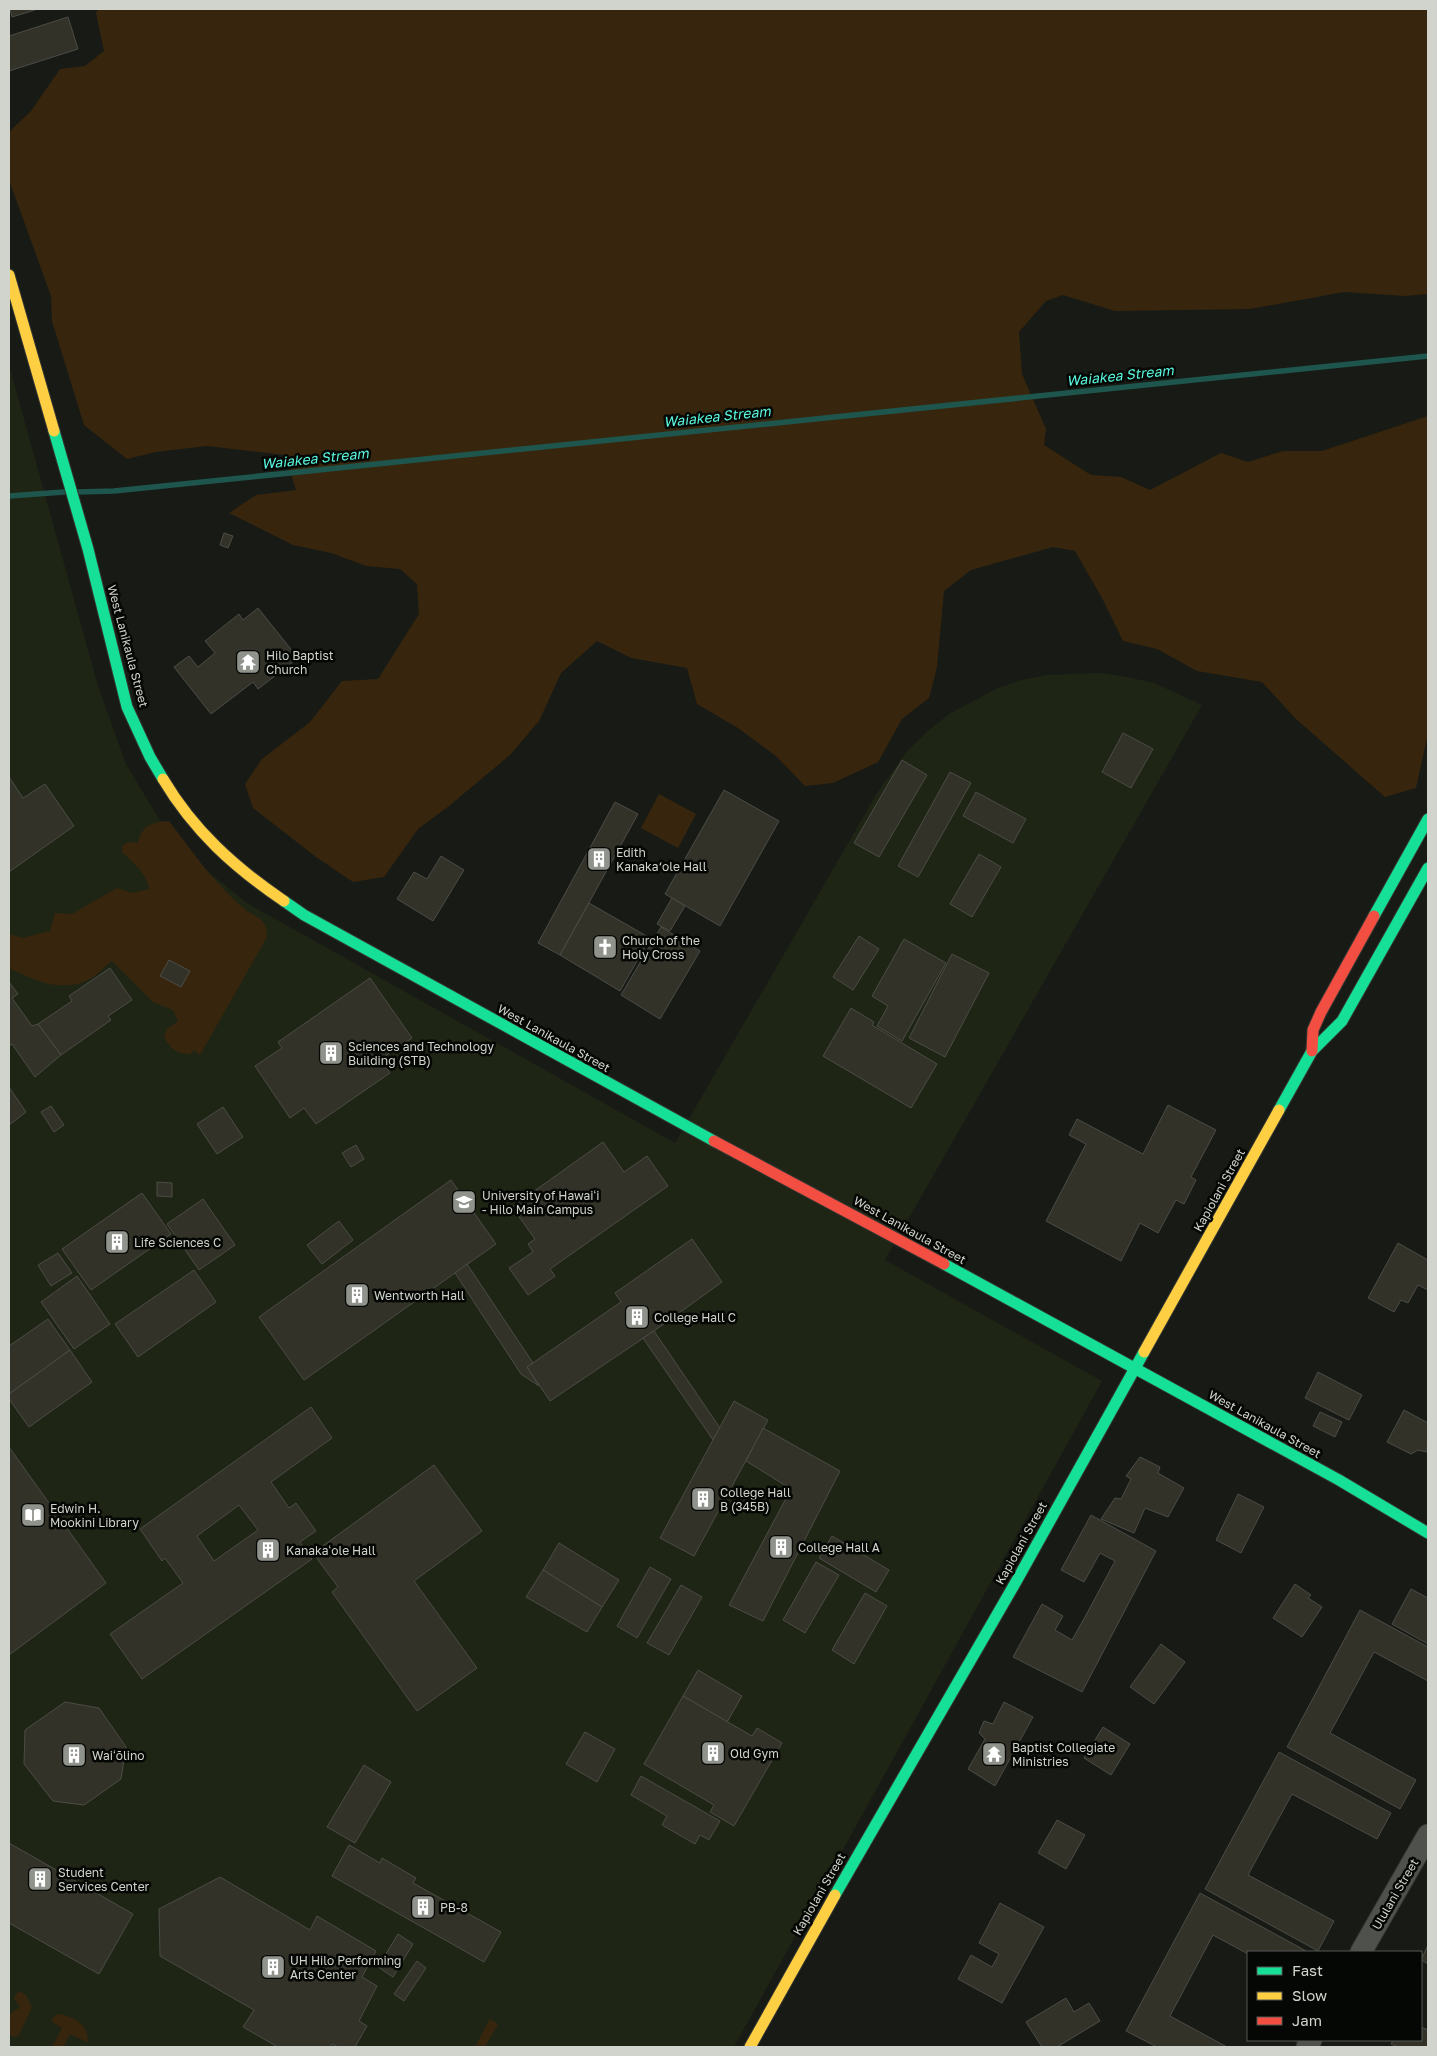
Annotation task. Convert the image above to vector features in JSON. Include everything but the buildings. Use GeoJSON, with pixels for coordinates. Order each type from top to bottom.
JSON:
{"type":"FeatureCollection","features":[{"type":"Feature","properties":{"kind":"street","name":"West Lanikaula Street"},"geometry":{"type":"LineString","coordinates":[[9,275],[46,409],[88,548],[127,707],[150,757],[194,824],[246,875],[304,915],[374,952],[660,1113],[819,1195],[1339,1480],[1428,1533]]}},
{"type":"Feature","properties":{"kind":"street","name":"Kapiolani Street"},"geometry":{"type":"LineString","coordinates":[[1312,1051],[1313,1030],[1321,1012],[1428,818]]}},
{"type":"Feature","properties":{"kind":"street","name":"Kapiolani Street"},"geometry":{"type":"LineString","coordinates":[[750,2047],[818,1923],[1017,1580],[1312,1051],[1342,1021],[1428,868]]}},
{"type":"Feature","properties":{"kind":"street","name":"Ululani Street"},"geometry":{"type":"LineString","coordinates":[[1362,1951],[1428,1835]]}},
{"type":"Feature","properties":{"kind":"shaded area"},"geometry":{"type":"Polygon","coordinates":[[[98,9],[1428,9],[1428,294],[1405,296],[1344,292],[1250,309],[1115,311],[1063,295],[1046,301],[1019,332],[1022,374],[1046,429],[1044,445],[1091,475],[1121,477],[1150,490],[1221,453],[1248,462],[1283,451],[1322,451],[1428,416],[1428,734],[1416,788],[1385,797],[1296,719],[1262,682],[1197,671],[1157,649],[1123,641],[1102,598],[1075,551],[1053,547],[971,570],[944,591],[937,667],[929,698],[902,719],[878,762],[833,783],[805,786],[776,756],[738,728],[697,704],[687,668],[631,658],[597,641],[561,673],[539,721],[510,755],[449,806],[418,829],[384,877],[353,882],[316,857],[253,808],[245,784],[262,759],[310,722],[342,681],[378,679],[419,614],[417,584],[400,569],[366,566],[331,553],[293,545],[229,513],[256,495],[296,490],[285,455],[207,446],[156,452],[127,459],[84,425],[52,321],[51,296],[9,180],[9,132],[31,111],[60,69],[85,66],[104,51],[96,13],[98,9]]]}},
{"type":"Feature","properties":{"kind":"shaded area","name":"University of Hawaiʻi - Hilo Main Campus"},"geometry":{"type":"Polygon","coordinates":[[[9,365],[98,686],[126,764],[159,819],[201,866],[247,903],[675,1143],[877,793],[908,750],[928,731],[949,714],[996,689],[1021,680],[1047,675],[1101,673],[1127,677],[1154,683],[1202,705],[885,1260],[1102,1381],[734,2047],[9,2047],[9,365]]]}},
{"type":"Feature","properties":{"kind":"shaded area"},"geometry":{"type":"Polygon","coordinates":[[[659,794],[696,814],[678,848],[641,828],[659,794]]]}},
{"type":"Feature","properties":{"kind":"shaded area"},"geometry":{"type":"Polygon","coordinates":[[[169,821],[203,866],[231,897],[263,922],[267,937],[200,1055],[194,1050],[190,1054],[177,1052],[171,1047],[164,1037],[167,1029],[178,1021],[173,1010],[153,1002],[112,961],[88,980],[78,984],[67,985],[47,983],[9,968],[9,934],[22,938],[50,931],[55,913],[72,914],[117,888],[132,893],[149,889],[142,873],[122,852],[122,846],[129,842],[138,843],[145,828],[158,822],[169,821]]]}},
{"type":"Feature","properties":{"kind":"shaded area"},"geometry":{"type":"Polygon","coordinates":[[[18,1991],[26,1995],[32,2007],[19,2035],[15,2037],[9,2035],[9,2015],[20,2007],[14,1998],[18,1991]]]}},
{"type":"Feature","properties":{"kind":"shaded area"},"geometry":{"type":"Polygon","coordinates":[[[57,2014],[79,2022],[86,2031],[87,2042],[70,2034],[63,2047],[52,2047],[62,2028],[51,2021],[57,2014]]]}},
{"type":"Feature","properties":{"kind":"shaded area"},"geometry":{"type":"Polygon","coordinates":[[[490,2019],[498,2024],[485,2047],[475,2047],[490,2019]]]}},
{"type":"Feature","properties":{"kind":"waterway","name":"Waiakea Stream"},"geometry":{"type":"LineString","coordinates":[[78,492],[114,491],[1428,356]]}},
{"type":"Feature","properties":{"kind":"waterway","name":"Waiakea Stream"},"geometry":{"type":"LineString","coordinates":[[9,496],[64,492]]}},
{"type":"Feature","properties":{"kind":"traffic: fast"},"geometry":{"type":"LineString","coordinates":[[54,431],[88,549],[127,707],[150,757],[163,779]]}},
{"type":"Feature","properties":{"kind":"traffic: fast"},"geometry":{"type":"LineString","coordinates":[[1374,916],[1428,819]]}},
{"type":"Feature","properties":{"kind":"traffic: fast"},"geometry":{"type":"LineString","coordinates":[[1279,1110],[1312,1051],[1342,1021],[1428,868]]}},
{"type":"Feature","properties":{"kind":"traffic: fast"},"geometry":{"type":"LineString","coordinates":[[284,901],[304,915],[714,1141]]}},
{"type":"Feature","properties":{"kind":"traffic: fast"},"geometry":{"type":"LineString","coordinates":[[944,1264],[1339,1480],[1428,1533]]}},
{"type":"Feature","properties":{"kind":"traffic: fast"},"geometry":{"type":"LineString","coordinates":[[835,1895],[1017,1580],[1144,1352]]}},
{"type":"Feature","properties":{"kind":"traffic: slow"},"geometry":{"type":"LineString","coordinates":[[9,275],[54,431]]}},
{"type":"Feature","properties":{"kind":"traffic: slow"},"geometry":{"type":"LineString","coordinates":[[163,779],[188,815],[216,847],[248,875],[284,901]]}},
{"type":"Feature","properties":{"kind":"traffic: slow"},"geometry":{"type":"LineString","coordinates":[[1144,1352],[1279,1110]]}},
{"type":"Feature","properties":{"kind":"traffic: slow"},"geometry":{"type":"LineString","coordinates":[[750,2047],[835,1895]]}},
{"type":"Feature","properties":{"kind":"traffic: jam"},"geometry":{"type":"LineString","coordinates":[[1312,1051],[1313,1030],[1321,1012],[1374,916]]}},
{"type":"Feature","properties":{"kind":"traffic: jam"},"geometry":{"type":"LineString","coordinates":[[714,1141],[944,1264]]}},
{"type":"Feature","properties":{"kind":"place","name":"Hilo Baptist Church"},"geometry":{"type":"Point","coordinates":[248,662]}},
{"type":"Feature","properties":{"kind":"place","name":"Edith Kanaka‘ole Hall"},"geometry":{"type":"Point","coordinates":[599,859]}},
{"type":"Feature","properties":{"kind":"place","name":"Church of the Holy Cross"},"geometry":{"type":"Point","coordinates":[605,947]}},
{"type":"Feature","properties":{"kind":"place","name":"Sciences and Technology Building (STB)"},"geometry":{"type":"Point","coordinates":[331,1053]}},
{"type":"Feature","properties":{"kind":"place","name":"University of Hawaiʻi - Hilo Main Campus"},"geometry":{"type":"Point","coordinates":[464,1202]}},
{"type":"Feature","properties":{"kind":"place","name":"Life Sciences C"},"geometry":{"type":"Point","coordinates":[117,1242]}},
{"type":"Feature","properties":{"kind":"place","name":"Wentworth Hall"},"geometry":{"type":"Point","coordinates":[357,1295]}},
{"type":"Feature","properties":{"kind":"place","name":"College Hall C"},"geometry":{"type":"Point","coordinates":[637,1317]}},
{"type":"Feature","properties":{"kind":"place","name":"College Hall B (345B)"},"geometry":{"type":"Point","coordinates":[703,1499]}},
{"type":"Feature","properties":{"kind":"place","name":"Edwin H. Mookini Library"},"geometry":{"type":"Point","coordinates":[33,1515]}},
{"type":"Feature","properties":{"kind":"place","name":"College Hall A"},"geometry":{"type":"Point","coordinates":[781,1547]}},
{"type":"Feature","properties":{"kind":"place","name":"Kanakaʻole Hall"},"geometry":{"type":"Point","coordinates":[268,1550]}},
{"type":"Feature","properties":{"kind":"place","name":"Old Gym"},"geometry":{"type":"Point","coordinates":[713,1753]}},
{"type":"Feature","properties":{"kind":"place","name":"Baptist Collegiate Ministries"},"geometry":{"type":"Point","coordinates":[994,1754]}},
{"type":"Feature","properties":{"kind":"place","name":"Waiʻōlino"},"geometry":{"type":"Point","coordinates":[74,1755]}},
{"type":"Feature","properties":{"kind":"place","name":"Student Services Center"},"geometry":{"type":"Point","coordinates":[40,1879]}},
{"type":"Feature","properties":{"kind":"place","name":"PB-8"},"geometry":{"type":"Point","coordinates":[423,1907]}},
{"type":"Feature","properties":{"kind":"place","name":"UH Hilo Performing Arts Center"},"geometry":{"type":"Point","coordinates":[273,1967]}}]}
